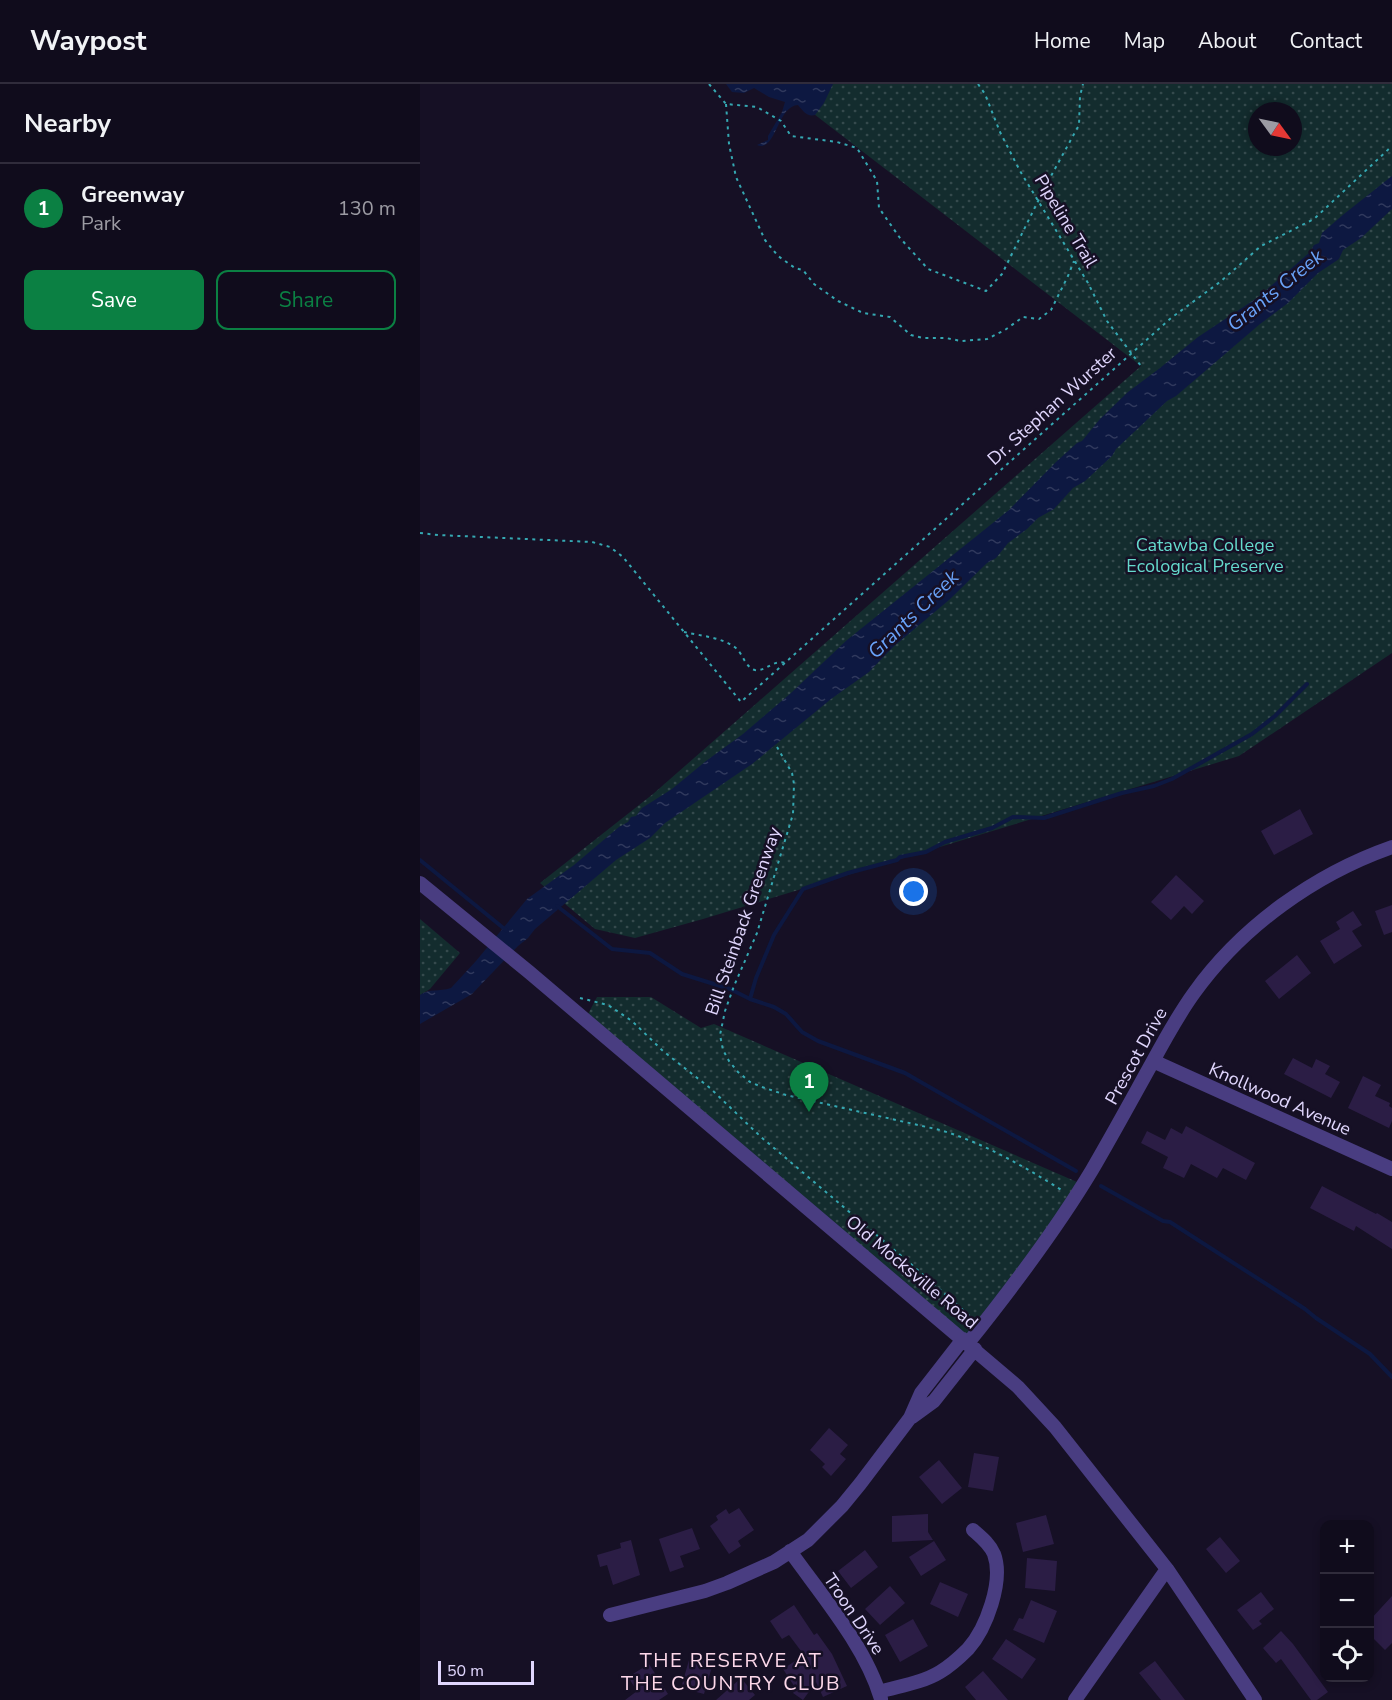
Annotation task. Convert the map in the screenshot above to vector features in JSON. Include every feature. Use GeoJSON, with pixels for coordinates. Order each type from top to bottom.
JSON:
{"type":"FeatureCollection","features":[{"type":"Feature","properties":{"kind":"street","name":"Prescot Drive"},"geometry":{"type":"LineString","coordinates":[[610,1615],[705,1591],[727,1583],[774,1562],[808,1540],[842,1506],[910,1418],[921,1393],[968,1343],[1006,1295],[1075,1198],[1178,1016],[1214,968],[1255,927],[1315,883],[1352,863],[1392,847]]}},
{"type":"Feature","properties":{"kind":"street","name":"Old Mocksville Road"},"geometry":{"type":"LineString","coordinates":[[420,883],[553,992],[1018,1387],[1055,1427],[1167,1569],[1256,1700]]}},
{"type":"Feature","properties":{"kind":"street","name":"Knollwood Avenue"},"geometry":{"type":"LineString","coordinates":[[1153,1061],[1392,1169]]}},
{"type":"Feature","properties":{"kind":"street"},"geometry":{"type":"LineString","coordinates":[[880,1696],[938,1672],[969,1648],[980,1630],[990,1609],[995,1588],[996,1569],[994,1555],[987,1542],[973,1530]]}},
{"type":"Feature","properties":{"kind":"street","name":"Troon Drive"},"geometry":{"type":"LineString","coordinates":[[790,1551],[854,1641],[875,1680],[880,1696]]}},
{"type":"Feature","properties":{"kind":"street"},"geometry":{"type":"LineString","coordinates":[[1075,1700],[1167,1569]]}},
{"type":"Feature","properties":{"kind":"path"},"geometry":{"type":"LineString","coordinates":[[709,84],[726,104],[729,144],[736,177],[765,240],[778,256],[795,268],[803,270],[814,284],[838,301],[863,313],[890,317],[911,334],[923,338],[962,341],[987,339],[1023,317],[1039,319],[1051,310],[1074,261]]}},
{"type":"Feature","properties":{"kind":"path","name":"Pipeline Trail"},"geometry":{"type":"LineString","coordinates":[[978,84],[985,94],[1000,132],[1038,202],[1088,283],[1107,321],[1141,366]]}},
{"type":"Feature","properties":{"kind":"path"},"geometry":{"type":"LineString","coordinates":[[726,104],[757,106],[781,120],[792,136],[837,142],[857,148],[877,182],[879,208],[900,238],[928,268],[986,291],[1002,274],[1079,125],[1080,96],[1083,84]]}},
{"type":"Feature","properties":{"kind":"path","name":"Dr. Stephan Wurster"},"geometry":{"type":"LineString","coordinates":[[683,632],[741,702],[1171,318],[1220,282],[1261,246],[1314,219],[1392,146]]}},
{"type":"Feature","properties":{"kind":"path"},"geometry":{"type":"LineString","coordinates":[[420,533],[602,543],[623,557],[683,632],[730,644],[741,654],[749,667],[755,670],[760,670],[774,662],[785,663]]}},
{"type":"Feature","properties":{"kind":"path","name":"Bill Steinback Greenway"},"geometry":{"type":"LineString","coordinates":[[777,747],[792,773],[793,814],[757,933],[724,1011],[720,1035],[723,1050],[734,1067],[750,1082],[786,1095],[952,1134],[1021,1166],[1067,1193]]}},
{"type":"Feature","properties":{"kind":"path"},"geometry":{"type":"LineString","coordinates":[[553,992],[608,1005],[632,1021],[663,1051],[710,1088],[761,1137],[981,1326]]}},
{"type":"Feature","properties":{"kind":"green space","name":"Catawba College Ecological Preserve"},"geometry":{"type":"Polygon","coordinates":[[[775,84],[1392,84],[1392,653],[1239,756],[635,938],[595,929],[540,883],[653,794],[1141,366],[775,84]]]}},
{"type":"Feature","properties":{"kind":"green space"},"geometry":{"type":"Polygon","coordinates":[[[420,919],[460,953],[430,989],[420,995],[420,919]]]}},
{"type":"Feature","properties":{"kind":"green space"},"geometry":{"type":"Polygon","coordinates":[[[597,997],[651,997],[701,1028],[714,1024],[1077,1182],[1055,1218],[968,1338],[588,1014],[597,997]]]}},
{"type":"Feature","properties":{"kind":"water"},"geometry":{"type":"Polygon","coordinates":[[[726,84],[833,84],[815,115],[807,114],[798,105],[791,107],[785,113],[773,136],[763,146],[757,145],[768,140],[785,102],[769,97],[754,88],[744,93],[732,92],[726,84]]]}},
{"type":"Feature","properties":{"kind":"water","name":"Grants Creek"},"geometry":{"type":"Polygon","coordinates":[[[1392,176],[1392,209],[1361,238],[1343,250],[1339,259],[1318,273],[1288,303],[1167,401],[1085,481],[1073,488],[1054,509],[1038,518],[1008,543],[996,558],[987,563],[949,600],[893,647],[869,672],[831,699],[752,764],[665,823],[650,838],[616,860],[535,929],[472,994],[420,1024],[420,995],[451,988],[527,899],[574,865],[628,822],[631,817],[636,816],[642,808],[672,789],[743,734],[847,640],[1009,510],[1056,462],[1082,441],[1100,419],[1128,392],[1198,337],[1257,298],[1309,253],[1314,245],[1319,243],[1322,233],[1392,176]]]}},
{"type":"Feature","properties":{"kind":"building"},"geometry":{"type":"Polygon","coordinates":[[[1300,809],[1313,834],[1274,855],[1261,831],[1300,809]]]}},
{"type":"Feature","properties":{"kind":"building"},"geometry":{"type":"Polygon","coordinates":[[[1176,875],[1204,901],[1192,914],[1184,906],[1171,920],[1151,902],[1176,875]]]}},
{"type":"Feature","properties":{"kind":"building"},"geometry":{"type":"Polygon","coordinates":[[[1392,905],[1392,932],[1384,935],[1375,911],[1392,905]]]}},
{"type":"Feature","properties":{"kind":"building"},"geometry":{"type":"Polygon","coordinates":[[[1353,911],[1362,925],[1352,931],[1362,946],[1334,964],[1320,941],[1340,929],[1336,922],[1353,911]]]}},
{"type":"Feature","properties":{"kind":"building"},"geometry":{"type":"Polygon","coordinates":[[[1297,955],[1311,973],[1279,999],[1265,981],[1297,955]]]}},
{"type":"Feature","properties":{"kind":"building"},"geometry":{"type":"Polygon","coordinates":[[[1293,1058],[1312,1068],[1316,1059],[1330,1066],[1325,1074],[1340,1082],[1331,1098],[1284,1074],[1293,1058]]]}},
{"type":"Feature","properties":{"kind":"building"},"geometry":{"type":"Polygon","coordinates":[[[1363,1076],[1381,1085],[1375,1096],[1390,1103],[1392,1121],[1389,1128],[1348,1108],[1363,1076]]]}},
{"type":"Feature","properties":{"kind":"building"},"geometry":{"type":"Polygon","coordinates":[[[1186,1126],[1255,1163],[1246,1180],[1223,1168],[1217,1178],[1191,1164],[1184,1178],[1163,1168],[1168,1157],[1141,1143],[1147,1131],[1165,1140],[1171,1128],[1182,1134],[1186,1126]]]}},
{"type":"Feature","properties":{"kind":"building"},"geometry":{"type":"Polygon","coordinates":[[[1322,1186],[1392,1222],[1392,1249],[1356,1226],[1354,1231],[1310,1208],[1322,1186]]]}},
{"type":"Feature","properties":{"kind":"building"},"geometry":{"type":"Polygon","coordinates":[[[829,1428],[848,1445],[840,1454],[846,1459],[831,1476],[822,1467],[825,1464],[810,1450],[829,1428]]]}},
{"type":"Feature","properties":{"kind":"building"},"geometry":{"type":"Polygon","coordinates":[[[974,1453],[999,1457],[993,1491],[968,1487],[974,1453]]]}},
{"type":"Feature","properties":{"kind":"building"},"geometry":{"type":"Polygon","coordinates":[[[939,1460],[962,1488],[942,1504],[919,1477],[939,1460]]]}},
{"type":"Feature","properties":{"kind":"building"},"geometry":{"type":"Polygon","coordinates":[[[739,1508],[754,1530],[738,1541],[741,1546],[729,1554],[710,1526],[718,1520],[716,1516],[726,1509],[729,1514],[739,1508]]]}},
{"type":"Feature","properties":{"kind":"building"},"geometry":{"type":"Polygon","coordinates":[[[928,1514],[928,1532],[933,1540],[892,1542],[892,1516],[928,1514]]]}},
{"type":"Feature","properties":{"kind":"building"},"geometry":{"type":"Polygon","coordinates":[[[1046,1515],[1054,1544],[1023,1552],[1016,1523],[1046,1515]]]}},
{"type":"Feature","properties":{"kind":"building"},"geometry":{"type":"Polygon","coordinates":[[[692,1528],[700,1549],[680,1556],[684,1567],[670,1572],[659,1539],[692,1528]]]}},
{"type":"Feature","properties":{"kind":"building"},"geometry":{"type":"Polygon","coordinates":[[[1220,1537],[1240,1561],[1226,1573],[1206,1549],[1220,1537]]]}},
{"type":"Feature","properties":{"kind":"building"},"geometry":{"type":"Polygon","coordinates":[[[631,1540],[640,1575],[613,1585],[607,1565],[600,1567],[597,1555],[621,1548],[620,1543],[631,1540]]]}},
{"type":"Feature","properties":{"kind":"building"},"geometry":{"type":"Polygon","coordinates":[[[934,1541],[946,1560],[921,1576],[909,1557],[934,1541]]]}},
{"type":"Feature","properties":{"kind":"building"},"geometry":{"type":"Polygon","coordinates":[[[865,1550],[878,1567],[851,1588],[838,1571],[865,1550]]]}},
{"type":"Feature","properties":{"kind":"building"},"geometry":{"type":"Polygon","coordinates":[[[1027,1558],[1057,1561],[1055,1591],[1025,1588],[1027,1558]]]}},
{"type":"Feature","properties":{"kind":"building"},"geometry":{"type":"Polygon","coordinates":[[[940,1582],[968,1594],[958,1617],[930,1604],[940,1582]]]}},
{"type":"Feature","properties":{"kind":"building"},"geometry":{"type":"Polygon","coordinates":[[[890,1586],[905,1603],[880,1625],[865,1609],[890,1586]]]}},
{"type":"Feature","properties":{"kind":"building"},"geometry":{"type":"Polygon","coordinates":[[[1261,1592],[1274,1609],[1259,1621],[1262,1624],[1253,1630],[1237,1610],[1261,1592]]]}},
{"type":"Feature","properties":{"kind":"building"},"geometry":{"type":"Polygon","coordinates":[[[1392,1596],[1392,1643],[1385,1650],[1374,1639],[1374,1616],[1392,1596]]]}},
{"type":"Feature","properties":{"kind":"building"},"geometry":{"type":"Polygon","coordinates":[[[1031,1600],[1057,1611],[1044,1643],[1013,1630],[1019,1618],[1023,1619],[1031,1600]]]}},
{"type":"Feature","properties":{"kind":"building"},"geometry":{"type":"Polygon","coordinates":[[[794,1605],[814,1635],[817,1633],[832,1654],[847,1686],[823,1697],[816,1682],[803,1700],[793,1693],[796,1689],[783,1669],[804,1655],[789,1635],[782,1639],[770,1621],[794,1605]]]}},
{"type":"Feature","properties":{"kind":"building"},"geometry":{"type":"Polygon","coordinates":[[[913,1619],[928,1646],[900,1662],[885,1635],[913,1619]]]}},
{"type":"Feature","properties":{"kind":"building"},"geometry":{"type":"Polygon","coordinates":[[[1281,1631],[1328,1692],[1317,1700],[1311,1700],[1281,1659],[1276,1663],[1263,1648],[1281,1631]]]}},
{"type":"Feature","properties":{"kind":"building"},"geometry":{"type":"Polygon","coordinates":[[[1006,1639],[1036,1659],[1022,1679],[992,1659],[1006,1639]]]}},
{"type":"Feature","properties":{"kind":"building"},"geometry":{"type":"Polygon","coordinates":[[[691,1653],[714,1660],[704,1694],[681,1688],[691,1653]]]}},
{"type":"Feature","properties":{"kind":"building"},"geometry":{"type":"Polygon","coordinates":[[[1155,1661],[1185,1700],[1161,1700],[1139,1673],[1155,1661]]]}},
{"type":"Feature","properties":{"kind":"building"},"geometry":{"type":"Polygon","coordinates":[[[649,1664],[668,1694],[659,1700],[625,1700],[637,1691],[628,1677],[649,1664]]]}},
{"type":"Feature","properties":{"kind":"building"},"geometry":{"type":"Polygon","coordinates":[[[983,1671],[1008,1700],[976,1700],[965,1687],[983,1671]]]}},
{"type":"Feature","properties":{"kind":"building"},"geometry":{"type":"Polygon","coordinates":[[[741,1678],[755,1695],[749,1700],[716,1700],[741,1678]]]}},
{"type":"Feature","properties":{"kind":"waterway"},"geometry":{"type":"LineString","coordinates":[[750,999],[774,935],[803,889],[848,873],[897,860],[900,857],[926,852],[945,842],[992,828],[1013,817],[1044,818],[1172,779],[1252,734],[1275,716],[1307,684]]}},
{"type":"Feature","properties":{"kind":"waterway"},"geometry":{"type":"LineString","coordinates":[[420,860],[507,931]]}},
{"type":"Feature","properties":{"kind":"waterway"},"geometry":{"type":"LineString","coordinates":[[557,906],[612,949],[650,953],[682,974],[730,989],[774,1007],[786,1014],[802,1032],[818,1041],[905,1073],[1076,1171]]}},
{"type":"Feature","properties":{"kind":"waterway"},"geometry":{"type":"LineString","coordinates":[[1101,1186],[1163,1221],[1170,1222],[1305,1309],[1370,1354],[1392,1377]]}},
{"type":"Feature","properties":{"kind":"place","name":"Greenway"},"geometry":{"type":"Point","coordinates":[809,1112]}},
{"type":"Feature","properties":{"kind":"district","name":"THE RESERVE AT THE COUNTRY CLUB"},"geometry":{"type":"Point","coordinates":[731,1672]}}]}
